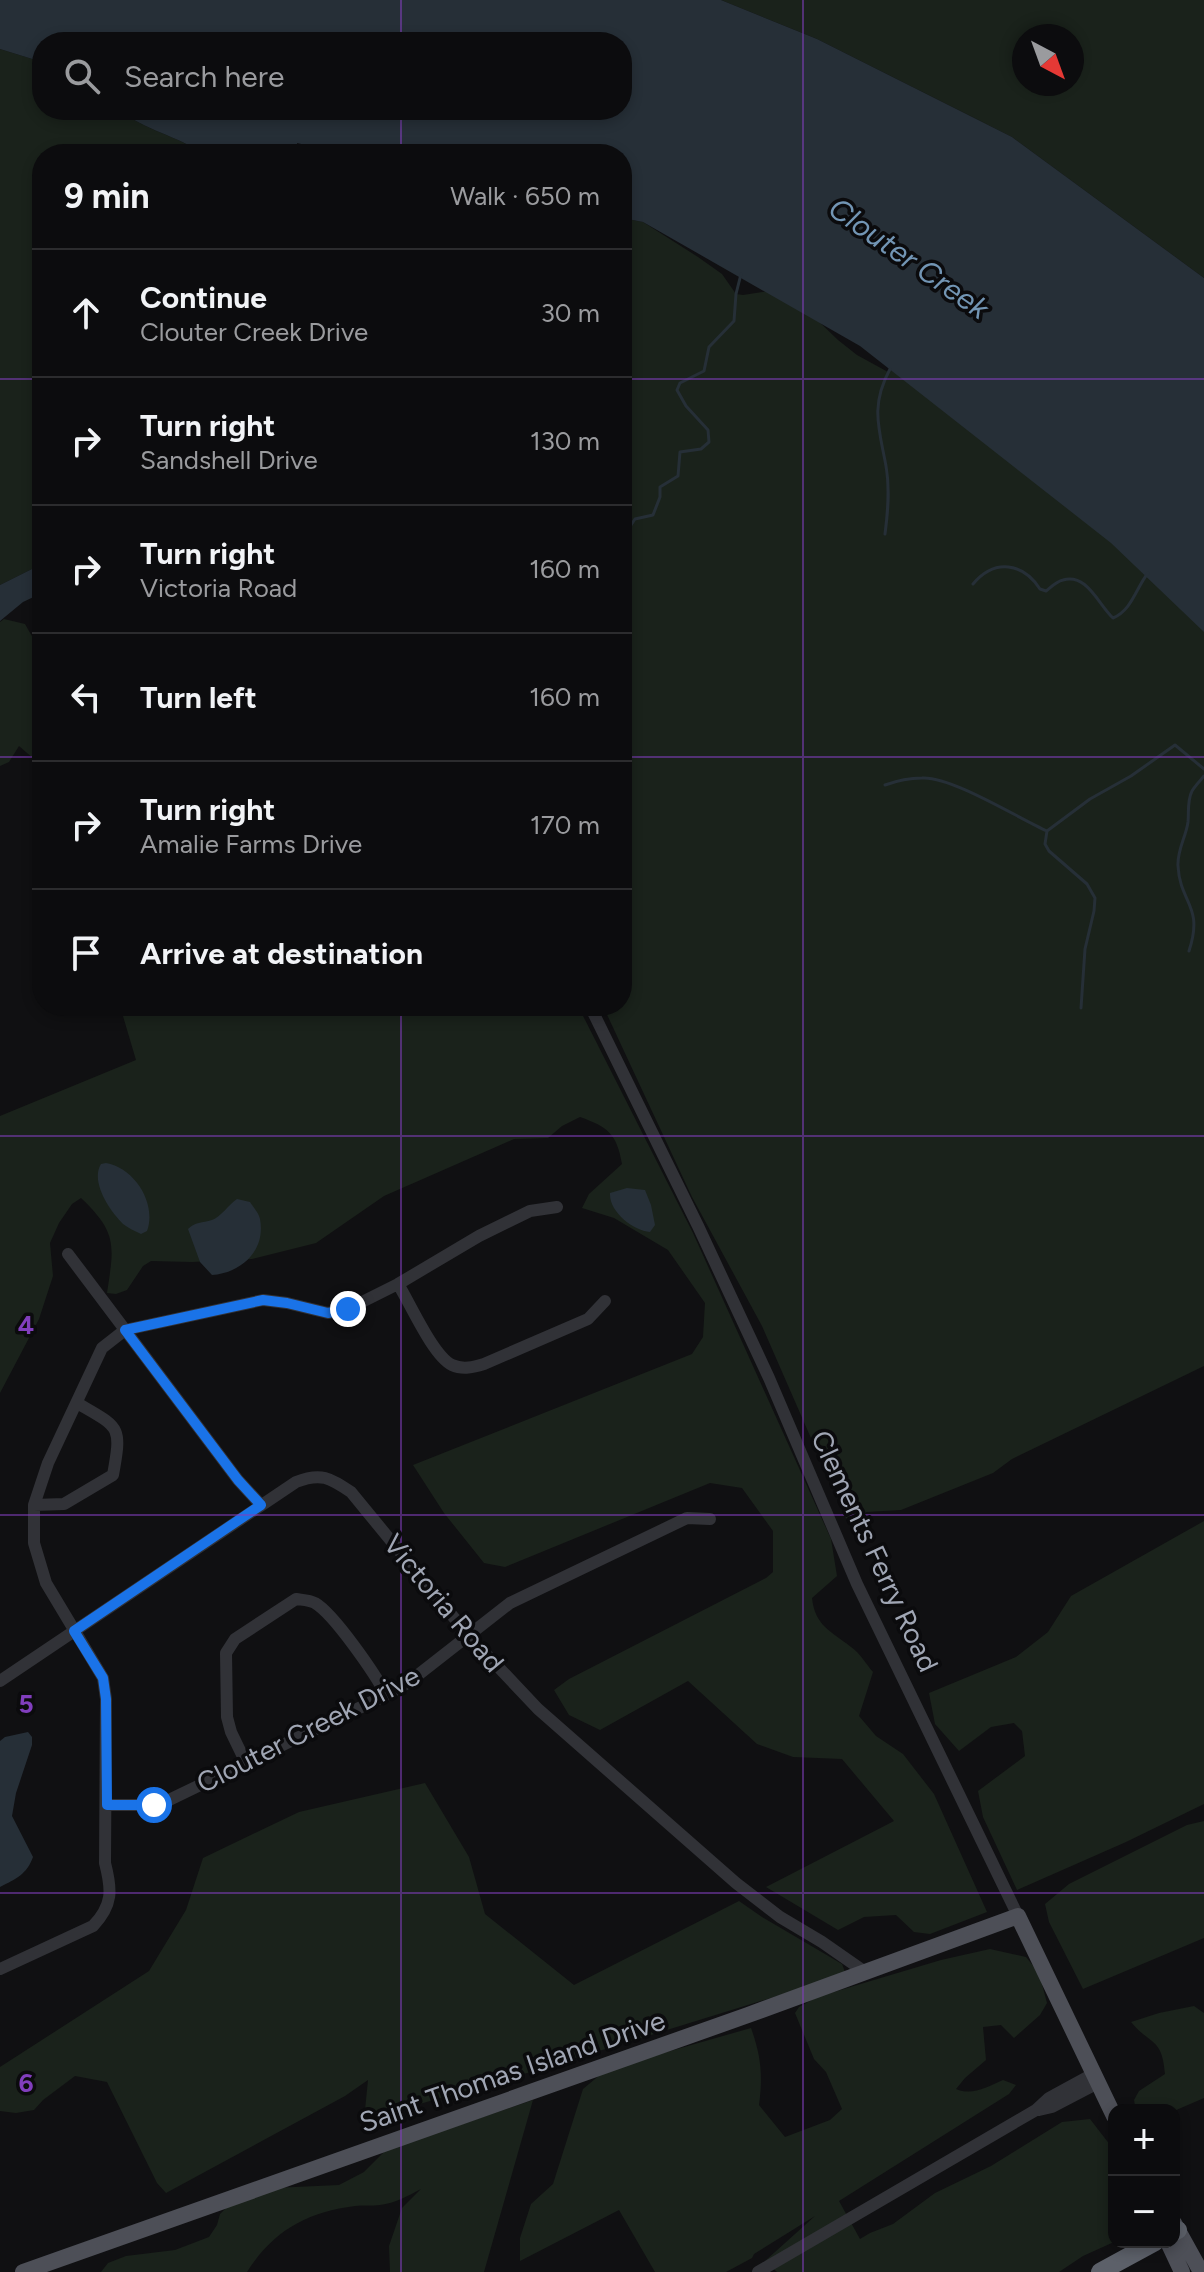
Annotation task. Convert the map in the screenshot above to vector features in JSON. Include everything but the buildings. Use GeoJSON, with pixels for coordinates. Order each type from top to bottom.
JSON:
{"type":"FeatureCollection","features":[{"type":"Feature","properties":{"kind":"highway"},"geometry":{"type":"LineString","coordinates":[[1100,2272],[1144,2248]]}},
{"type":"Feature","properties":{"kind":"main road","name":"Saint Thomas Island Drive"},"geometry":{"type":"LineString","coordinates":[[26,2271],[1018,1916]]}},
{"type":"Feature","properties":{"kind":"main road","name":"Clements Ferry Road"},"geometry":{"type":"LineString","coordinates":[[1018,1916],[1108,2104]]}},
{"type":"Feature","properties":{"kind":"main road"},"geometry":{"type":"LineString","coordinates":[[1180,2241],[1201,2272]]}},
{"type":"Feature","properties":{"kind":"main road"},"geometry":{"type":"LineString","coordinates":[[1177,2248],[1182,2272]]}},
{"type":"Feature","properties":{"kind":"street","name":"Clements Ferry Road"},"geometry":{"type":"LineString","coordinates":[[595,1016],[769,1378],[857,1584],[1018,1916]]}},
{"type":"Feature","properties":{"kind":"street"},"geometry":{"type":"LineString","coordinates":[[0,1969],[93,1926],[108,1903],[111,1886],[105,1863],[106,1699],[103,1678],[46,1583],[34,1543],[34,1505],[48,1463],[102,1348],[125,1330],[263,1300],[328,1313],[348,1309],[530,1211],[557,1207]]}},
{"type":"Feature","properties":{"kind":"street"},"geometry":{"type":"LineString","coordinates":[[68,1254],[238,1480],[261,1505]]}},
{"type":"Feature","properties":{"kind":"street"},"geometry":{"type":"LineString","coordinates":[[398,1284],[443,1359],[454,1366],[468,1368],[588,1319],[605,1301]]}},
{"type":"Feature","properties":{"kind":"street"},"geometry":{"type":"LineString","coordinates":[[34,1505],[64,1504],[113,1475],[119,1440],[111,1423],[77,1403]]}},
{"type":"Feature","properties":{"kind":"street","name":"Victoria Road"},"geometry":{"type":"LineString","coordinates":[[0,1681],[296,1482],[313,1476],[331,1479],[351,1492],[469,1636],[538,1709],[736,1883],[780,1917],[865,1972]]}},
{"type":"Feature","properties":{"kind":"street","name":"Clouter Creek Drive"},"geometry":{"type":"LineString","coordinates":[[107,1805],[154,1805],[167,1801],[409,1682],[510,1603],[687,1518],[710,1519]]}},
{"type":"Feature","properties":{"kind":"street"},"geometry":{"type":"LineString","coordinates":[[246,1763],[227,1717],[226,1653],[235,1639],[296,1599],[313,1601],[325,1611],[376,1675],[386,1695]]}},
{"type":"Feature","properties":{"kind":"street"},"geometry":{"type":"LineString","coordinates":[[758,2272],[1036,2110],[1052,2107],[1095,2079]]}},
{"type":"Feature","properties":{"kind":"shaded area"},"geometry":{"type":"Polygon","coordinates":[[[721,0],[1204,0],[1204,278],[1012,137],[817,39],[721,0]]]}},
{"type":"Feature","properties":{"kind":"shaded area"},"geometry":{"type":"Polygon","coordinates":[[[0,49],[32,59],[32,120],[134,120],[186,144],[32,144],[32,569],[0,585],[0,49]]]}},
{"type":"Feature","properties":{"kind":"shaded area"},"geometry":{"type":"Polygon","coordinates":[[[632,220],[643,222],[722,274],[736,294],[769,291],[811,314],[857,355],[888,372],[896,362],[1204,564],[1204,1366],[1012,1459],[993,1473],[901,1510],[866,1512],[854,1528],[849,1525],[762,1326],[692,1197],[608,1016],[632,1016],[632,220]]]}},
{"type":"Feature","properties":{"kind":"shaded area"},"geometry":{"type":"Polygon","coordinates":[[[4,619],[25,624],[32,636],[32,757],[19,746],[9,762],[0,766],[0,622],[4,619]]]}},
{"type":"Feature","properties":{"kind":"shaded area"},"geometry":{"type":"Polygon","coordinates":[[[123,1016],[583,1016],[693,1233],[831,1539],[837,1576],[812,1598],[820,1622],[857,1652],[873,1672],[859,1716],[876,1736],[903,1754],[934,1794],[987,1912],[930,1934],[914,1932],[896,1915],[864,1917],[838,1930],[766,1887],[894,1821],[842,1759],[793,1757],[757,1744],[688,1681],[600,1730],[569,1715],[554,1690],[569,1679],[773,1572],[773,1531],[742,1488],[710,1483],[505,1567],[484,1563],[444,1513],[413,1465],[692,1354],[703,1337],[705,1303],[668,1250],[614,1218],[582,1208],[589,1194],[622,1164],[614,1139],[598,1124],[580,1117],[548,1138],[514,1139],[384,1196],[316,1243],[252,1259],[151,1261],[143,1266],[127,1290],[116,1294],[107,1293],[112,1252],[107,1231],[81,1198],[72,1204],[50,1243],[53,1276],[39,1319],[0,1393],[0,1116],[136,1060],[123,1016]]]}},
{"type":"Feature","properties":{"kind":"shaded area"},"geometry":{"type":"Polygon","coordinates":[[[1204,1521],[1204,1804],[1017,1890],[983,1817],[978,1791],[1025,1756],[1022,1731],[1014,1723],[991,1727],[959,1751],[935,1724],[929,1693],[1016,1657],[1048,1632],[1071,1596],[1204,1521]]]}},
{"type":"Feature","properties":{"kind":"shaded area"},"geometry":{"type":"Polygon","coordinates":[[[425,1783],[469,1857],[485,1914],[574,1985],[739,1901],[842,1964],[845,1972],[829,1980],[534,2071],[364,2120],[368,2080],[345,2096],[166,2193],[157,2183],[107,2082],[75,2076],[34,2110],[16,2113],[0,2111],[0,2067],[149,1971],[186,1910],[203,1858],[299,1812],[425,1783]]]}},
{"type":"Feature","properties":{"kind":"shaded area"},"geometry":{"type":"Polygon","coordinates":[[[1204,1821],[1204,1938],[1083,1989],[1049,1922],[1045,1904],[1069,1884],[1187,1825],[1204,1821]]]}},
{"type":"Feature","properties":{"kind":"shaded area"},"geometry":{"type":"Polygon","coordinates":[[[990,1949],[1026,1957],[1039,1973],[1047,2003],[1040,2015],[1014,2038],[1001,2025],[983,2027],[986,2060],[956,2089],[974,2091],[1003,2080],[1016,2085],[1009,2094],[839,2201],[860,2239],[893,2224],[935,2193],[991,2166],[1062,2122],[1090,2119],[1108,2142],[1108,2245],[1059,2272],[777,2272],[765,2261],[815,2216],[726,2272],[655,2272],[619,2210],[520,2261],[520,2238],[531,2204],[553,2184],[583,2089],[607,2069],[751,2028],[760,2066],[759,2105],[785,2137],[830,2120],[842,2109],[826,2072],[814,2059],[795,2013],[799,2007],[817,1997],[941,1960],[990,1949]]]}},
{"type":"Feature","properties":{"kind":"shaded area"},"geometry":{"type":"Polygon","coordinates":[[[1194,2006],[1204,2013],[1204,2098],[1180,2108],[1180,2104],[1135,2104],[1139,2091],[1165,2074],[1158,2048],[1131,2022],[1194,2006]]]}},
{"type":"Feature","properties":{"kind":"shaded area"},"geometry":{"type":"Polygon","coordinates":[[[533,2100],[484,2272],[390,2272],[389,2246],[402,2208],[421,2189],[391,2203],[338,2209],[307,2219],[268,2245],[247,2272],[101,2272],[108,2263],[126,2256],[175,2250],[209,2237],[220,2214],[230,2204],[273,2188],[339,2185],[364,2172],[389,2147],[533,2100]]]}},
{"type":"Feature","properties":{"kind":"water","name":"Clouter Creek"},"geometry":{"type":"Polygon","coordinates":[[[0,0],[721,0],[817,39],[1012,137],[1204,278],[1204,632],[1111,543],[860,346],[643,222],[632,220],[632,144],[186,144],[134,120],[632,120],[632,32],[32,32],[32,59],[0,49],[0,0]]]}},
{"type":"Feature","properties":{"kind":"water"},"geometry":{"type":"Polygon","coordinates":[[[32,569],[32,598],[0,621],[0,585],[32,569]]]}},
{"type":"Feature","properties":{"kind":"water"},"geometry":{"type":"Polygon","coordinates":[[[106,1163],[126,1172],[141,1189],[149,1210],[147,1231],[141,1234],[125,1225],[107,1204],[98,1179],[101,1164],[106,1163]]]}},
{"type":"Feature","properties":{"kind":"water"},"geometry":{"type":"Polygon","coordinates":[[[627,1188],[645,1190],[655,1225],[650,1232],[630,1224],[613,1207],[610,1193],[627,1188]]]}},
{"type":"Feature","properties":{"kind":"water"},"geometry":{"type":"Polygon","coordinates":[[[237,1199],[250,1202],[258,1215],[259,1241],[242,1265],[212,1275],[200,1262],[188,1229],[215,1218],[237,1199]]]}},
{"type":"Feature","properties":{"kind":"water"},"geometry":{"type":"Polygon","coordinates":[[[28,1732],[32,1745],[12,1816],[33,1857],[24,1872],[0,1887],[0,1741],[28,1732]]]}},
{"type":"Feature","properties":{"kind":"waterway"},"geometry":{"type":"LineString","coordinates":[[632,524],[635,519],[653,515],[660,497],[660,487],[678,476],[680,452],[701,449],[709,442],[708,430],[686,406],[677,390],[680,383],[704,371],[709,347],[734,321],[741,274]]}},
{"type":"Feature","properties":{"kind":"waterway"},"geometry":{"type":"LineString","coordinates":[[885,534],[888,483],[878,406],[890,369]]}},
{"type":"Feature","properties":{"kind":"waterway"},"geometry":{"type":"LineString","coordinates":[[973,584],[990,570],[999,567],[1017,569],[1046,591],[1063,580],[1071,579],[1085,585],[1113,618],[1129,604],[1148,573]]}},
{"type":"Feature","properties":{"kind":"waterway"},"geometry":{"type":"LineString","coordinates":[[1081,1008],[1085,949],[1095,898],[1087,884],[1049,851],[1045,844],[1047,831],[1090,799],[1131,776],[1175,745],[1204,769]]}},
{"type":"Feature","properties":{"kind":"waterway"},"geometry":{"type":"LineString","coordinates":[[1189,951],[1193,914],[1180,879],[1178,860],[1187,828],[1190,795],[1204,776]]}},
{"type":"Feature","properties":{"kind":"waterway"},"geometry":{"type":"LineString","coordinates":[[885,785],[913,779],[935,779],[967,790],[1047,831]]}},
{"type":"Feature","properties":{"kind":"route"},"geometry":{"type":"LineString","coordinates":[[154,1805],[107,1805],[103,1678],[74,1631],[261,1505],[238,1480],[125,1330],[263,1300],[328,1313],[348,1309]]}}]}
